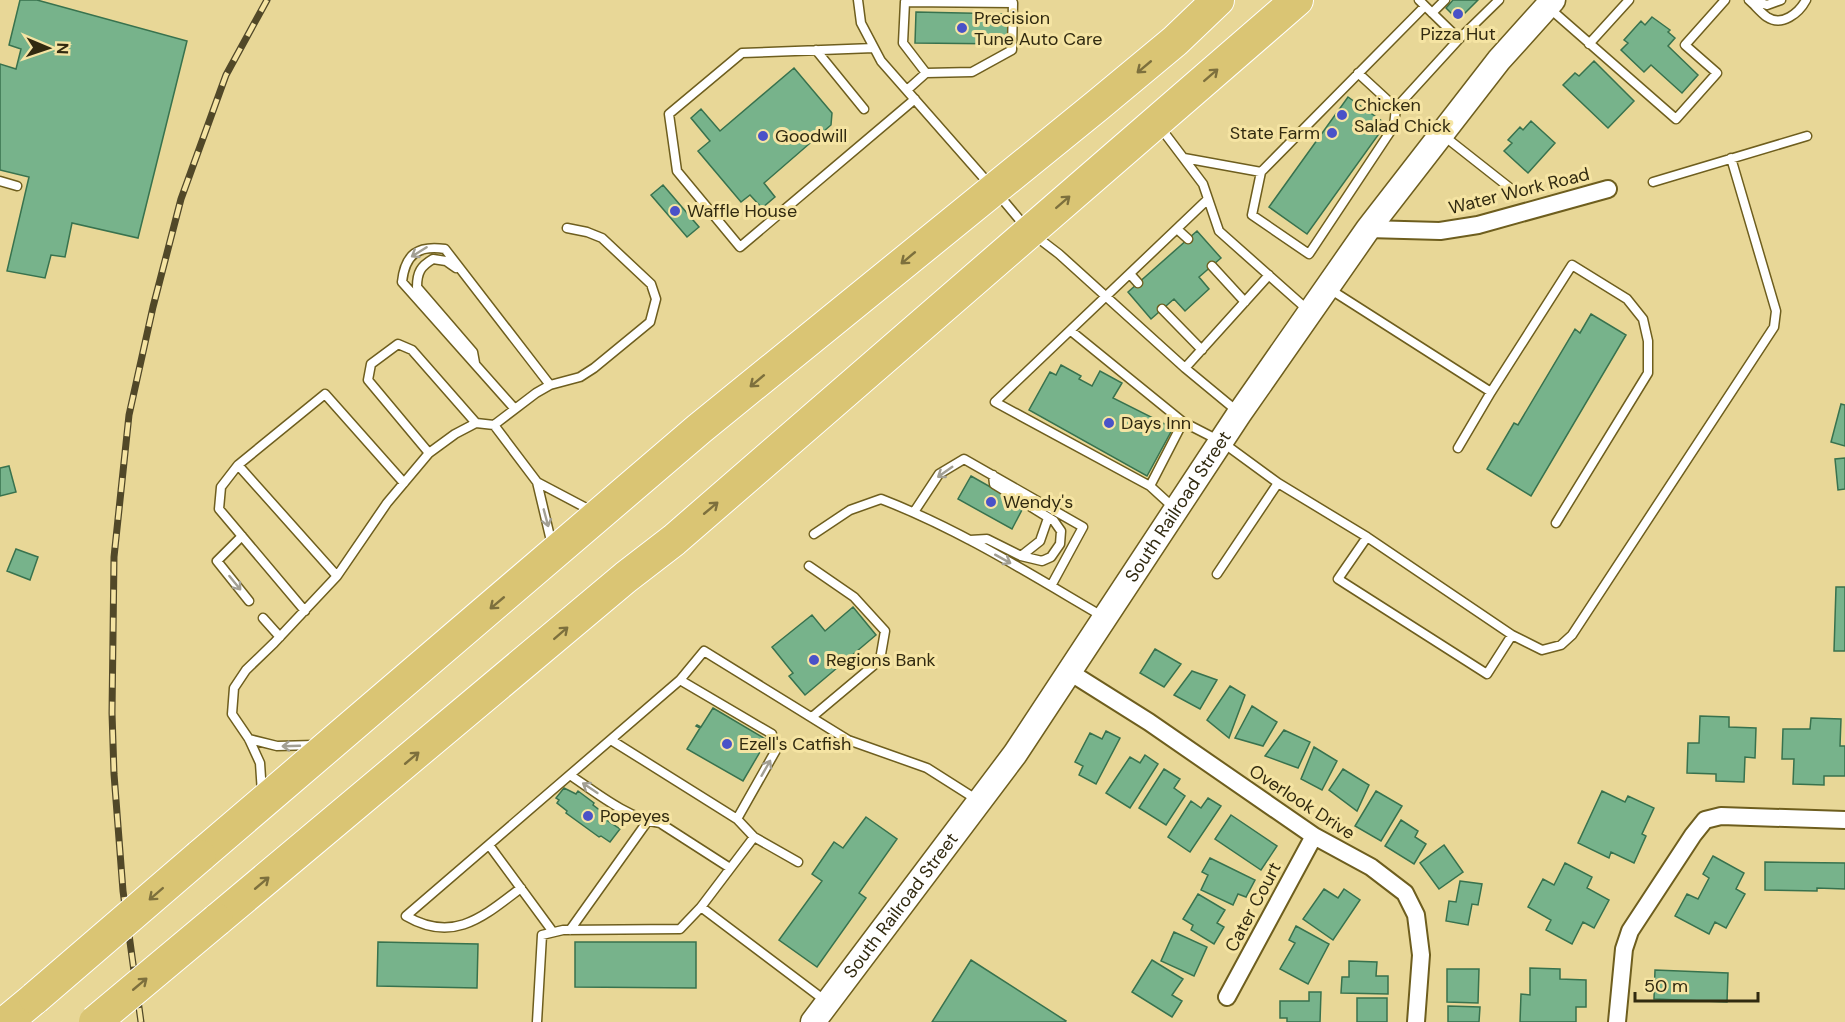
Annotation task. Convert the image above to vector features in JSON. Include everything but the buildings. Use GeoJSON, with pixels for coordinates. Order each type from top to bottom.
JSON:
{"type":"FeatureCollection","features":[{"type":"Feature","properties":{"kind":"highway"},"geometry":{"type":"LineString","coordinates":[[6,1022],[772,368],[849,308],[1175,41],[1218,0]]}},
{"type":"Feature","properties":{"kind":"highway"},"geometry":{"type":"LineString","coordinates":[[95,1022],[626,577],[674,540],[1297,0]]}},
{"type":"Feature","properties":{"kind":"street","name":"South Railroad Street"},"geometry":{"type":"LineString","coordinates":[[813,1022],[1015,754],[1239,414],[1368,229],[1499,60],[1550,3]]}},
{"type":"Feature","properties":{"kind":"street","name":"Water Work Road"},"geometry":{"type":"LineString","coordinates":[[1368,229],[1440,231],[1478,225],[1608,189]]}},
{"type":"Feature","properties":{"kind":"street","name":"Overlook Drive"},"geometry":{"type":"LineString","coordinates":[[1068,671],[1149,722],[1314,836],[1371,867],[1405,893],[1416,915],[1420,955],[1416,1022]]}},
{"type":"Feature","properties":{"kind":"street"},"geometry":{"type":"LineString","coordinates":[[1617,1022],[1624,949],[1630,932],[1705,820],[1721,816],[1845,820]]}},
{"type":"Feature","properties":{"kind":"street","name":"Cater Court"},"geometry":{"type":"LineString","coordinates":[[1227,997],[1314,836]]}},
{"type":"Feature","properties":{"kind":"lane"},"geometry":{"type":"LineString","coordinates":[[858,0],[861,23],[881,61],[1029,231],[1059,254],[1239,414]]}},
{"type":"Feature","properties":{"kind":"lane"},"geometry":{"type":"LineString","coordinates":[[1445,0],[1425,6],[1261,172],[1252,215],[1309,254],[1394,126],[1395,108],[1498,0]]}},
{"type":"Feature","properties":{"kind":"lane"},"geometry":{"type":"LineString","coordinates":[[1589,44],[1629,0]]}},
{"type":"Feature","properties":{"kind":"lane"},"geometry":{"type":"LineString","coordinates":[[1550,3],[1589,44],[1676,119],[1717,73],[1685,45],[1725,0]]}},
{"type":"Feature","properties":{"kind":"lane"},"geometry":{"type":"LineString","coordinates":[[1750,0],[1767,5],[1781,0]]}},
{"type":"Feature","properties":{"kind":"lane"},"geometry":{"type":"LineString","coordinates":[[1750,0],[1769,19],[1786,20],[1801,10],[1806,0]]}},
{"type":"Feature","properties":{"kind":"lane"},"geometry":{"type":"LineString","coordinates":[[907,90],[926,73],[972,72],[1012,50],[1013,3],[905,2],[903,43],[926,73]]}},
{"type":"Feature","properties":{"kind":"lane"},"geometry":{"type":"LineString","coordinates":[[1425,6],[1459,39]]}},
{"type":"Feature","properties":{"kind":"lane"},"geometry":{"type":"LineString","coordinates":[[874,48],[742,53],[669,114],[677,171],[740,247],[915,99]]}},
{"type":"Feature","properties":{"kind":"lane"},"geometry":{"type":"LineString","coordinates":[[816,50],[864,109]]}},
{"type":"Feature","properties":{"kind":"lane"},"geometry":{"type":"LineString","coordinates":[[1358,73],[1395,108]]}},
{"type":"Feature","properties":{"kind":"lane"},"geometry":{"type":"LineString","coordinates":[[1156,122],[1203,184],[1219,231],[1311,312]]}},
{"type":"Feature","properties":{"kind":"lane"},"geometry":{"type":"LineString","coordinates":[[1441,134],[1509,188]]}},
{"type":"Feature","properties":{"kind":"lane"},"geometry":{"type":"LineString","coordinates":[[1653,182],[1808,136]]}},
{"type":"Feature","properties":{"kind":"lane"},"geometry":{"type":"LineString","coordinates":[[1184,158],[1261,172]]}},
{"type":"Feature","properties":{"kind":"lane"},"geometry":{"type":"LineString","coordinates":[[1071,332],[1183,422],[1222,442],[1278,483],[1367,537],[1512,634],[1542,650],[1561,645],[1572,635],[1774,327],[1776,311],[1731,158]]}},
{"type":"Feature","properties":{"kind":"lane"},"geometry":{"type":"LineString","coordinates":[[0,181],[17,186]]}},
{"type":"Feature","properties":{"kind":"lane"},"geometry":{"type":"LineString","coordinates":[[1176,510],[1150,486],[995,402],[1208,199]]}},
{"type":"Feature","properties":{"kind":"lane"},"geometry":{"type":"LineString","coordinates":[[494,425],[514,408],[550,385],[580,377],[650,322],[656,299],[651,284],[602,238],[567,228]]}},
{"type":"Feature","properties":{"kind":"lane"},"geometry":{"type":"LineString","coordinates":[[1178,229],[1188,239]]}},
{"type":"Feature","properties":{"kind":"lane"},"geometry":{"type":"LineString","coordinates":[[514,408],[402,282],[403,269],[412,255],[427,246],[445,249],[550,385]]}},
{"type":"Feature","properties":{"kind":"lane"},"geometry":{"type":"LineString","coordinates":[[464,274],[446,261],[433,259],[423,265],[417,275],[417,287],[473,352],[475,365]]}},
{"type":"Feature","properties":{"kind":"lane"},"geometry":{"type":"LineString","coordinates":[[1458,448],[1572,265],[1627,299],[1643,319],[1648,341],[1648,373],[1556,523]]}},
{"type":"Feature","properties":{"kind":"lane"},"geometry":{"type":"LineString","coordinates":[[1212,266],[1245,302]]}},
{"type":"Feature","properties":{"kind":"lane"},"geometry":{"type":"LineString","coordinates":[[1130,274],[1138,283]]}},
{"type":"Feature","properties":{"kind":"lane"},"geometry":{"type":"LineString","coordinates":[[1185,368],[1269,275]]}},
{"type":"Feature","properties":{"kind":"lane"},"geometry":{"type":"LineString","coordinates":[[1327,288],[1491,392]]}},
{"type":"Feature","properties":{"kind":"lane"},"geometry":{"type":"LineString","coordinates":[[1162,309],[1202,350]]}},
{"type":"Feature","properties":{"kind":"lane"},"geometry":{"type":"LineString","coordinates":[[429,453],[368,380],[370,363],[398,344],[412,350],[476,423]]}},
{"type":"Feature","properties":{"kind":"lane"},"geometry":{"type":"LineString","coordinates":[[304,611],[219,508],[221,487],[238,465],[325,394],[404,483]]}},
{"type":"Feature","properties":{"kind":"lane"},"geometry":{"type":"LineString","coordinates":[[1150,486],[1183,422]]}},
{"type":"Feature","properties":{"kind":"lane"},"geometry":{"type":"LineString","coordinates":[[263,803],[260,763],[249,739],[232,714],[234,688],[246,670],[337,576],[387,503],[429,453],[455,434],[476,423],[494,425],[537,482],[554,554]]}},
{"type":"Feature","properties":{"kind":"lane"},"geometry":{"type":"LineString","coordinates":[[914,512],[939,474],[964,459],[1083,527],[1051,586]]}},
{"type":"Feature","properties":{"kind":"lane"},"geometry":{"type":"LineString","coordinates":[[238,465],[337,576]]}},
{"type":"Feature","properties":{"kind":"lane"},"geometry":{"type":"LineString","coordinates":[[969,540],[987,539],[1021,556],[1042,561],[1051,557],[1060,544],[1061,531],[1054,521],[994,484],[993,475]]}},
{"type":"Feature","properties":{"kind":"lane"},"geometry":{"type":"LineString","coordinates":[[537,482],[600,516]]}},
{"type":"Feature","properties":{"kind":"lane"},"geometry":{"type":"LineString","coordinates":[[1217,574],[1278,483]]}},
{"type":"Feature","properties":{"kind":"lane"},"geometry":{"type":"LineString","coordinates":[[814,534],[850,510],[881,499],[914,512],[969,540],[1105,617]]}},
{"type":"Feature","properties":{"kind":"lane"},"geometry":{"type":"LineString","coordinates":[[1021,556],[1040,541],[1048,518]]}},
{"type":"Feature","properties":{"kind":"lane"},"geometry":{"type":"LineString","coordinates":[[242,536],[217,561],[249,601]]}},
{"type":"Feature","properties":{"kind":"lane"},"geometry":{"type":"LineString","coordinates":[[1367,537],[1338,579],[1487,674],[1512,634]]}},
{"type":"Feature","properties":{"kind":"lane"},"geometry":{"type":"LineString","coordinates":[[809,566],[854,597],[885,631],[880,660],[812,717]]}},
{"type":"Feature","properties":{"kind":"lane"},"geometry":{"type":"LineString","coordinates":[[263,618],[280,637]]}},
{"type":"Feature","properties":{"kind":"lane"},"geometry":{"type":"LineString","coordinates":[[521,888],[483,917],[468,925],[444,927],[420,924],[406,916],[680,680],[704,651],[848,740],[927,768],[979,801]]}},
{"type":"Feature","properties":{"kind":"lane"},"geometry":{"type":"LineString","coordinates":[[680,680],[772,734],[776,750],[737,819]]}},
{"type":"Feature","properties":{"kind":"lane"},"geometry":{"type":"LineString","coordinates":[[249,739],[277,746],[334,743]]}},
{"type":"Feature","properties":{"kind":"lane"},"geometry":{"type":"LineString","coordinates":[[611,740],[737,819],[754,837],[798,862]]}},
{"type":"Feature","properties":{"kind":"lane"},"geometry":{"type":"LineString","coordinates":[[570,775],[607,800],[647,822],[660,823],[730,868]]}},
{"type":"Feature","properties":{"kind":"lane"},"geometry":{"type":"LineString","coordinates":[[570,930],[647,822]]}},
{"type":"Feature","properties":{"kind":"lane"},"geometry":{"type":"LineString","coordinates":[[537,1022],[542,935],[570,930],[680,929],[701,907],[754,837]]}},
{"type":"Feature","properties":{"kind":"lane"},"geometry":{"type":"LineString","coordinates":[[489,845],[553,932]]}},
{"type":"Feature","properties":{"kind":"lane"},"geometry":{"type":"LineString","coordinates":[[701,907],[828,1002]]}},
{"type":"Feature","properties":{"kind":"railway"},"geometry":{"type":"LineString","coordinates":[[141,1022],[123,891],[112,713],[114,557],[129,415],[153,307],[181,199],[226,75],[267,0]]}},
{"type":"Feature","properties":{"kind":"place","name":"Pizza Hut"},"geometry":{"type":"Point","coordinates":[1458,14]}},
{"type":"Feature","properties":{"kind":"place","name":"Precision Tune Auto Care"},"geometry":{"type":"Point","coordinates":[962,28]}},
{"type":"Feature","properties":{"kind":"place","name":"Chicken Salad Chick"},"geometry":{"type":"Point","coordinates":[1342,115]}},
{"type":"Feature","properties":{"kind":"place","name":"State Farm"},"geometry":{"type":"Point","coordinates":[1332,133]}},
{"type":"Feature","properties":{"kind":"place","name":"Goodwill"},"geometry":{"type":"Point","coordinates":[763,136]}},
{"type":"Feature","properties":{"kind":"place","name":"Waffle House"},"geometry":{"type":"Point","coordinates":[675,211]}},
{"type":"Feature","properties":{"kind":"place","name":"Days Inn"},"geometry":{"type":"Point","coordinates":[1109,423]}},
{"type":"Feature","properties":{"kind":"place","name":"Wendy's"},"geometry":{"type":"Point","coordinates":[991,502]}},
{"type":"Feature","properties":{"kind":"place","name":"Regions Bank"},"geometry":{"type":"Point","coordinates":[814,660]}},
{"type":"Feature","properties":{"kind":"place","name":"Ezell's Catfish"},"geometry":{"type":"Point","coordinates":[727,744]}},
{"type":"Feature","properties":{"kind":"place","name":"Popeyes"},"geometry":{"type":"Point","coordinates":[588,816]}}]}
